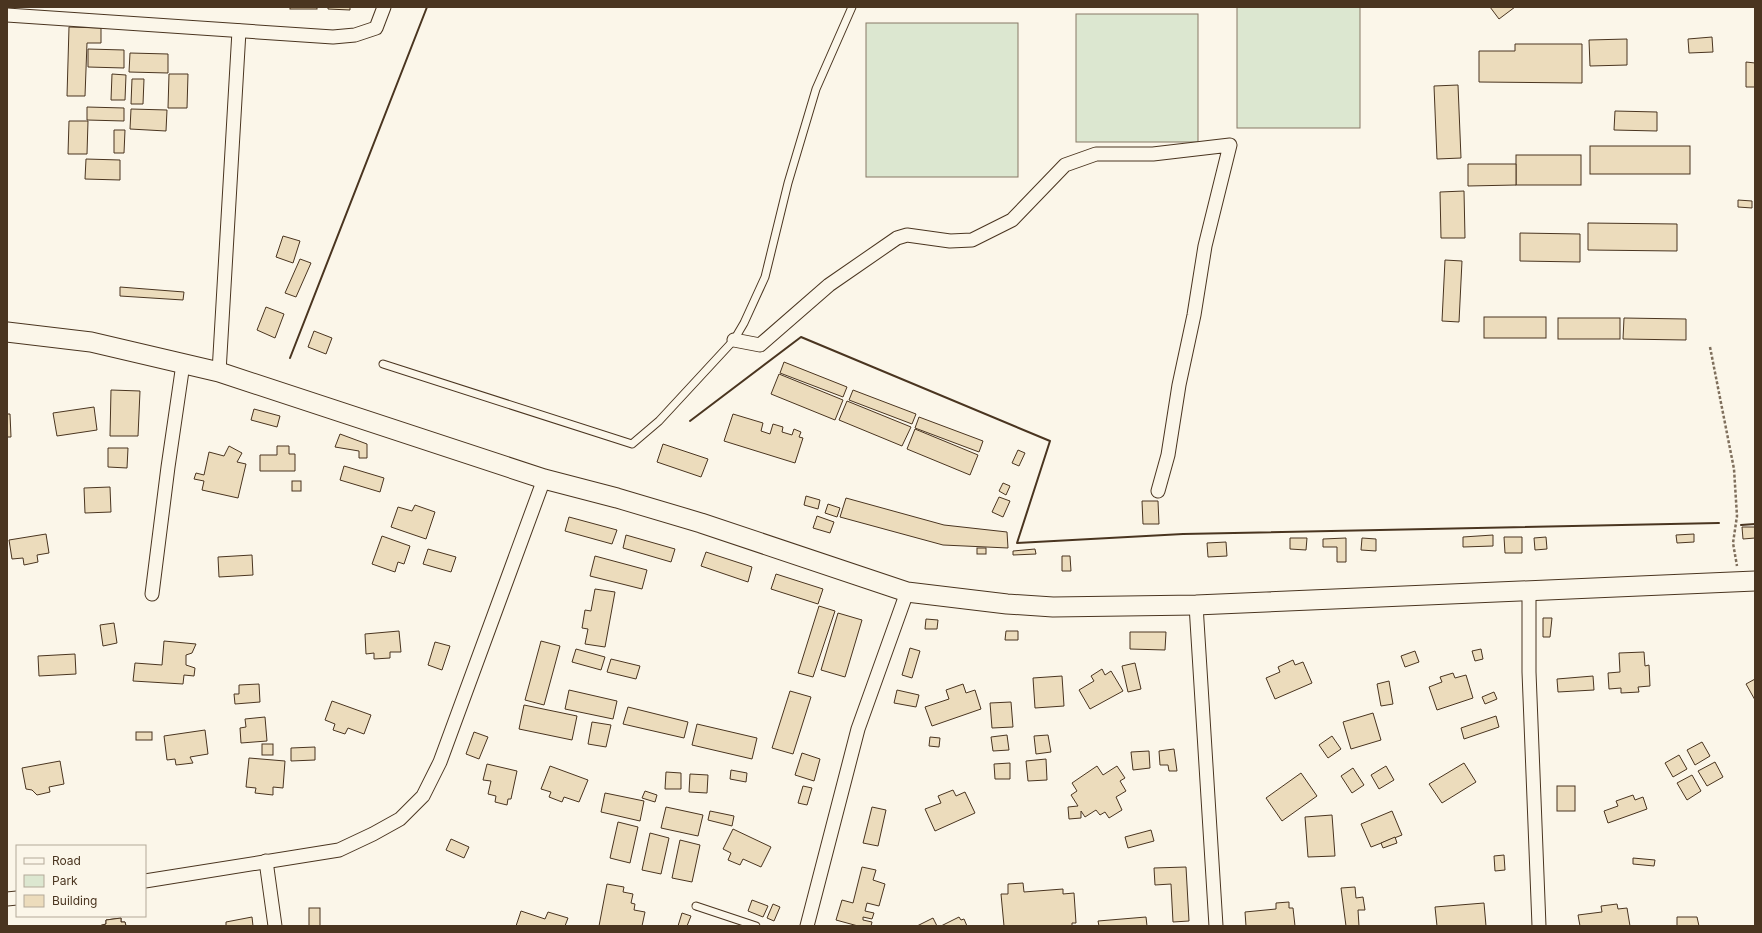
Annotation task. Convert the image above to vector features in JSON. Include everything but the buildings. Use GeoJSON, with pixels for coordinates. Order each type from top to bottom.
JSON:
{"type":"FeatureCollection","features":[{"type":"Feature","properties":{"kind":"street"},"geometry":{"type":"LineString","coordinates":[[7,15],[333,37],[355,35],[376,28],[384,7]]}},
{"type":"Feature","properties":{"kind":"street"},"geometry":{"type":"LineString","coordinates":[[219,372],[239,31]]}},
{"type":"Feature","properties":{"kind":"street"},"geometry":{"type":"LineString","coordinates":[[734,340],[760,346],[829,286],[897,238],[907,235],[950,242],[972,240],[1012,220],[1065,166],[1096,154],[1153,154],[1230,145],[1205,246],[1194,315],[1179,385],[1168,455],[1158,491]]}},
{"type":"Feature","properties":{"kind":"street"},"geometry":{"type":"LineString","coordinates":[[7,332],[91,342],[219,372],[544,479],[701,522],[907,592],[1007,604],[1054,607],[1293,602],[1529,589],[1747,581]]}},
{"type":"Feature","properties":{"kind":"street"},"geometry":{"type":"LineString","coordinates":[[152,594],[183,364]]}},
{"type":"Feature","properties":{"kind":"street"},"geometry":{"type":"LineString","coordinates":[[146,881],[339,850],[400,819],[423,796],[440,762],[544,479]]}},
{"type":"Feature","properties":{"kind":"street"},"geometry":{"type":"LineString","coordinates":[[1529,589],[1529,672],[1539,926]]}},
{"type":"Feature","properties":{"kind":"street"},"geometry":{"type":"LineString","coordinates":[[807,926],[858,729],[907,592]]}},
{"type":"Feature","properties":{"kind":"street"},"geometry":{"type":"LineString","coordinates":[[1196,605],[1216,926]]}},
{"type":"Feature","properties":{"kind":"street"},"geometry":{"type":"LineString","coordinates":[[266,861],[275,926]]}},
{"type":"Feature","properties":{"kind":"lane"},"geometry":{"type":"LineString","coordinates":[[383,364],[632,444],[659,421],[734,340],[744,323],[765,277],[788,183],[816,89],[852,7]]}},
{"type":"Feature","properties":{"kind":"lane"},"geometry":{"type":"LineString","coordinates":[[696,906],[756,926]]}},
{"type":"Feature","properties":{"kind":"path"},"geometry":{"type":"LineString","coordinates":[[1710,347],[1734,469],[1737,516],[1733,543],[1747,581]]}},
{"type":"Feature","properties":{"kind":"green space"},"geometry":{"type":"Polygon","coordinates":[[[1237,7],[1360,7],[1360,128],[1237,128],[1237,7]]]}},
{"type":"Feature","properties":{"kind":"green space"},"geometry":{"type":"Polygon","coordinates":[[[1076,14],[1198,14],[1198,142],[1076,142],[1076,14]]]}},
{"type":"Feature","properties":{"kind":"green space"},"geometry":{"type":"Polygon","coordinates":[[[866,23],[1018,23],[1018,177],[866,177],[866,23]]]}},
{"type":"Feature","properties":{"kind":"wall"},"geometry":{"type":"LineString","coordinates":[[290,358],[427,7]]}},
{"type":"Feature","properties":{"kind":"wall"},"geometry":{"type":"LineString","coordinates":[[690,421],[801,337],[1050,441],[1017,543],[1183,534],[1719,523]]}},
{"type":"Feature","properties":{"kind":"wall"},"geometry":{"type":"LineString","coordinates":[[1741,525],[1755,524]]}}]}
